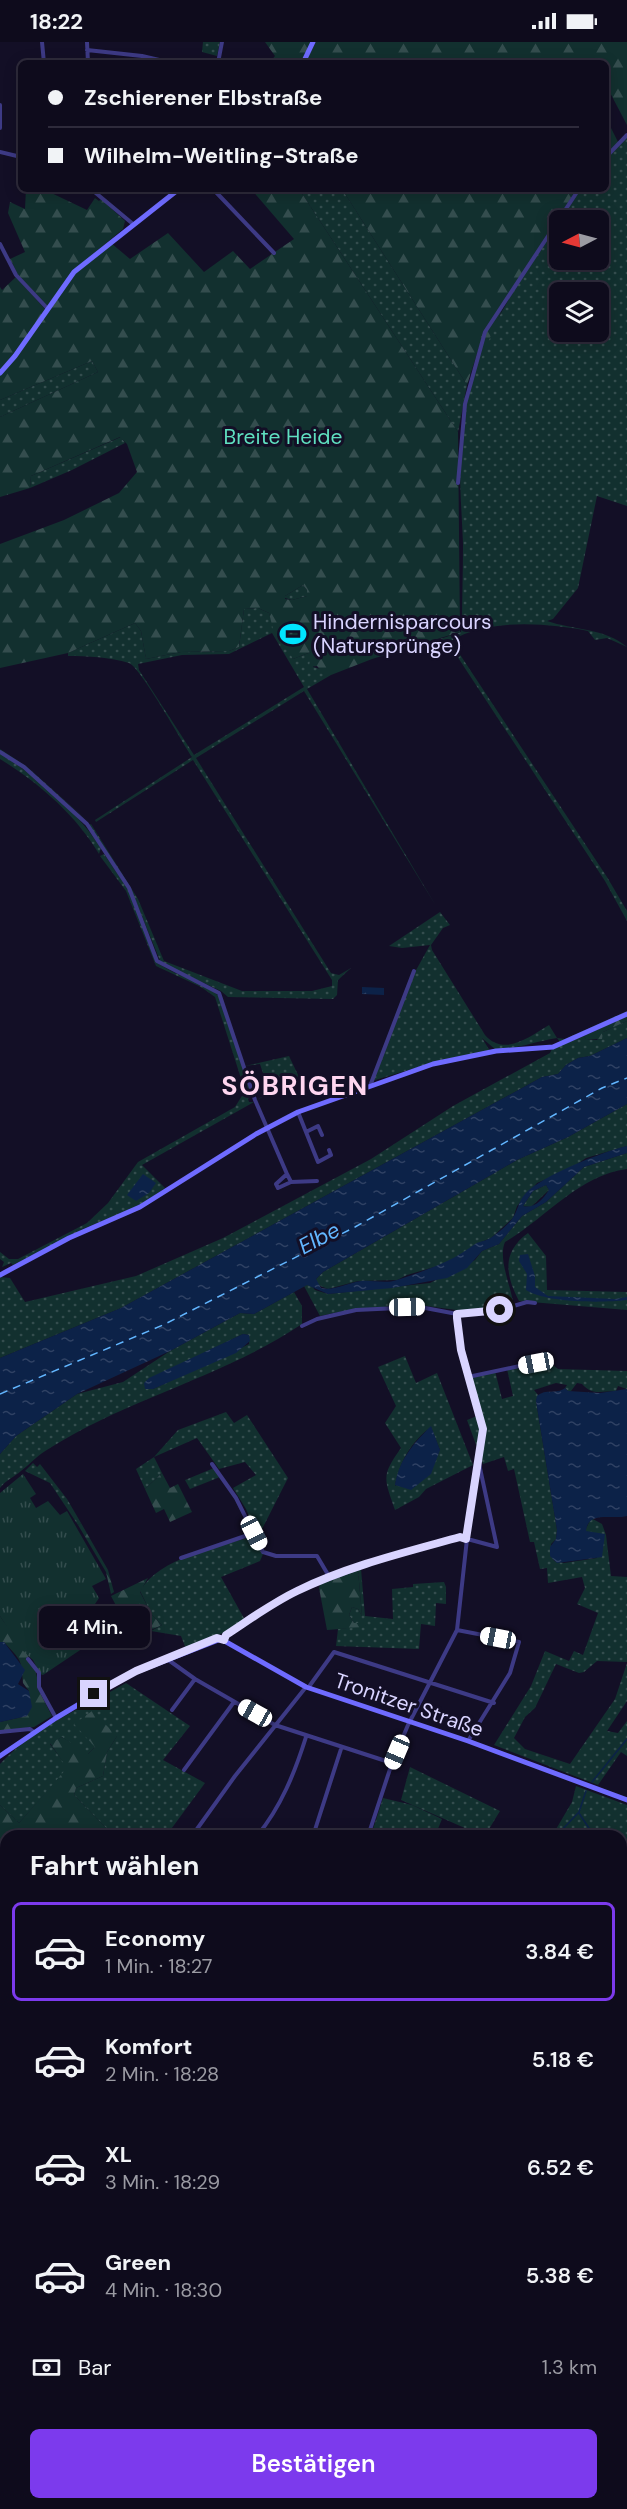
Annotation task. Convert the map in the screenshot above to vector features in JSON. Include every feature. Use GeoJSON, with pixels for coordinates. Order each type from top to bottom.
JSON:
{"type":"FeatureCollection","features":[{"type":"Feature","properties":{"kind":"street"},"geometry":{"type":"LineString","coordinates":[[42,42],[44,60]]}},
{"type":"Feature","properties":{"kind":"street"},"geometry":{"type":"LineString","coordinates":[[87,42],[88,60]]}},
{"type":"Feature","properties":{"kind":"street"},"geometry":{"type":"LineString","coordinates":[[219,60],[222,42]]}},
{"type":"Feature","properties":{"kind":"street"},"geometry":{"type":"LineString","coordinates":[[305,60],[314,42]]}},
{"type":"Feature","properties":{"kind":"street"},"geometry":{"type":"LineString","coordinates":[[87,50],[127,53],[159,60]]}},
{"type":"Feature","properties":{"kind":"street"},"geometry":{"type":"LineString","coordinates":[[141,60],[142,56]]}},
{"type":"Feature","properties":{"kind":"street"},"geometry":{"type":"LineString","coordinates":[[0,105],[0,128]]}},
{"type":"Feature","properties":{"kind":"street"},"geometry":{"type":"LineString","coordinates":[[609,154],[627,135]]}},
{"type":"Feature","properties":{"kind":"street"},"geometry":{"type":"LineString","coordinates":[[0,152],[18,156]]}},
{"type":"Feature","properties":{"kind":"street"},"geometry":{"type":"LineString","coordinates":[[95,192],[133,224]]}},
{"type":"Feature","properties":{"kind":"street"},"geometry":{"type":"LineString","coordinates":[[0,373],[15,356],[74,272],[175,192]]}},
{"type":"Feature","properties":{"kind":"street"},"geometry":{"type":"LineString","coordinates":[[216,192],[274,253]]}},
{"type":"Feature","properties":{"kind":"street"},"geometry":{"type":"LineString","coordinates":[[458,483],[465,404],[485,332],[577,192]]}},
{"type":"Feature","properties":{"kind":"street"},"geometry":{"type":"LineString","coordinates":[[0,244],[16,275],[47,308]]}},
{"type":"Feature","properties":{"kind":"street"},"geometry":{"type":"LineString","coordinates":[[0,752],[24,767],[87,824],[133,895],[160,964],[219,993],[267,1129],[291,1182]]}},
{"type":"Feature","properties":{"kind":"street"},"geometry":{"type":"LineString","coordinates":[[370,1086],[414,971]]}},
{"type":"Feature","properties":{"kind":"street"},"geometry":{"type":"LineString","coordinates":[[0,1275],[69,1238],[140,1207],[298,1112],[430,1065],[472,1055],[553,1047],[627,1014]]}},
{"type":"Feature","properties":{"kind":"street"},"geometry":{"type":"LineString","coordinates":[[298,1112],[318,1162],[331,1155],[329,1150]]}},
{"type":"Feature","properties":{"kind":"street"},"geometry":{"type":"LineString","coordinates":[[315,1119],[322,1135]]}},
{"type":"Feature","properties":{"kind":"street"},"geometry":{"type":"LineString","coordinates":[[306,1132],[318,1126]]}},
{"type":"Feature","properties":{"kind":"street"},"geometry":{"type":"LineString","coordinates":[[286,1174],[276,1184],[278,1188],[291,1182],[317,1181]]}},
{"type":"Feature","properties":{"kind":"street"},"geometry":{"type":"LineString","coordinates":[[302,1326],[356,1310],[420,1307],[457,1314],[500,1310],[527,1302],[535,1304]]}},
{"type":"Feature","properties":{"kind":"street"},"geometry":{"type":"LineString","coordinates":[[370,1830],[392,1763],[410,1722],[458,1630],[466,1539],[482,1420],[461,1350],[457,1314]]}},
{"type":"Feature","properties":{"kind":"street"},"geometry":{"type":"LineString","coordinates":[[468,1377],[538,1362]]}},
{"type":"Feature","properties":{"kind":"street"},"geometry":{"type":"LineString","coordinates":[[0,1756],[56,1718],[126,1676],[217,1638],[224,1640],[226,1635],[289,1595],[330,1578],[451,1539],[460,1537],[497,1547],[478,1459]]}},
{"type":"Feature","properties":{"kind":"street"},"geometry":{"type":"LineString","coordinates":[[212,1464],[236,1498],[267,1555],[317,1556],[330,1578]]}},
{"type":"Feature","properties":{"kind":"street"},"geometry":{"type":"LineString","coordinates":[[181,1558],[254,1533]]}},
{"type":"Feature","properties":{"kind":"street"},"geometry":{"type":"LineString","coordinates":[[458,1630],[519,1642],[510,1673],[468,1742]]}},
{"type":"Feature","properties":{"kind":"street","name":"Tronitzer Straße"},"geometry":{"type":"LineString","coordinates":[[224,1640],[307,1687],[627,1800]]}},
{"type":"Feature","properties":{"kind":"street"},"geometry":{"type":"LineString","coordinates":[[196,1830],[275,1725],[334,1652],[494,1702]]}},
{"type":"Feature","properties":{"kind":"street"},"geometry":{"type":"LineString","coordinates":[[28,1659],[39,1673],[39,1687],[56,1718]]}},
{"type":"Feature","properties":{"kind":"street"},"geometry":{"type":"LineString","coordinates":[[167,1659],[195,1679],[275,1725],[341,1749],[392,1763]]}},
{"type":"Feature","properties":{"kind":"street"},"geometry":{"type":"LineString","coordinates":[[172,1710],[195,1679]]}},
{"type":"Feature","properties":{"kind":"street"},"geometry":{"type":"LineString","coordinates":[[184,1770],[234,1702]]}},
{"type":"Feature","properties":{"kind":"street"},"geometry":{"type":"LineString","coordinates":[[0,1732],[30,1729],[34,1732]]}},
{"type":"Feature","properties":{"kind":"street"},"geometry":{"type":"LineString","coordinates":[[262,1830],[273,1815],[296,1768],[306,1737]]}},
{"type":"Feature","properties":{"kind":"street"},"geometry":{"type":"LineString","coordinates":[[316,1830],[341,1749]]}},
{"type":"Feature","properties":{"kind":"green space"},"geometry":{"type":"Polygon","coordinates":[[[203,42],[220,42],[217,56],[202,52],[203,42]]]}},
{"type":"Feature","properties":{"kind":"green space"},"geometry":{"type":"Polygon","coordinates":[[[265,42],[312,42],[302,60],[272,60],[275,56],[265,42]]]}},
{"type":"Feature","properties":{"kind":"green space"},"geometry":{"type":"Polygon","coordinates":[[[316,42],[627,42],[627,125],[609,91],[609,60],[307,60],[316,42]]]}},
{"type":"Feature","properties":{"kind":"green space"},"geometry":{"type":"Polygon","coordinates":[[[609,124],[618,142],[609,152],[609,124]]]}},
{"type":"Feature","properties":{"kind":"green space"},"geometry":{"type":"Polygon","coordinates":[[[627,137],[627,506],[597,496],[578,588],[553,619],[547,621],[609,636],[627,647],[607,638],[595,640],[588,631],[518,624],[482,629],[451,641],[607,877],[627,911],[627,921],[605,881],[451,647],[442,641],[431,642],[461,632],[463,544],[460,447],[469,390],[488,339],[529,265],[549,235],[549,270],[609,270],[609,210],[565,210],[578,192],[609,192],[609,157],[627,137]]]}},
{"type":"Feature","properties":{"kind":"green space"},"geometry":{"type":"Polygon","coordinates":[[[26,192],[49,192],[87,210],[95,198],[99,201],[101,199],[125,221],[123,229],[73,271],[47,306],[18,275],[10,259],[25,252],[8,213],[10,202],[25,209],[26,192]]]}},
{"type":"Feature","properties":{"kind":"green space","name":"Breite Heide"},"geometry":{"type":"Polygon","coordinates":[[[254,192],[301,192],[458,432],[460,632],[372,659],[331,675],[330,672],[323,673],[317,666],[309,667],[311,652],[293,659],[285,645],[295,641],[300,635],[297,628],[279,631],[273,629],[269,613],[258,608],[244,609],[239,647],[229,651],[181,652],[146,659],[141,631],[135,623],[68,653],[0,668],[0,544],[64,520],[119,493],[137,472],[127,444],[120,437],[31,476],[30,488],[0,497],[0,417],[98,372],[92,361],[0,400],[0,375],[76,272],[111,243],[130,259],[168,233],[204,272],[233,251],[250,269],[294,239],[254,192]],[[303,585],[285,596],[285,599],[292,600],[307,596],[307,590],[303,585]]]}},
{"type":"Feature","properties":{"kind":"green space"},"geometry":{"type":"Polygon","coordinates":[[[301,192],[344,192],[467,385],[458,432],[301,192]]]}},
{"type":"Feature","properties":{"kind":"green space"},"geometry":{"type":"Polygon","coordinates":[[[344,192],[575,192],[563,210],[549,210],[549,232],[484,332],[467,385],[344,192]]]}},
{"type":"Feature","properties":{"kind":"green space"},"geometry":{"type":"Polygon","coordinates":[[[16,277],[45,309],[22,344],[0,370],[0,287],[2,290],[16,277]]]}},
{"type":"Feature","properties":{"kind":"green space"},"geometry":{"type":"Polygon","coordinates":[[[505,303],[477,368],[475,368],[486,332],[505,303]]]}},
{"type":"Feature","properties":{"kind":"green space"},"geometry":{"type":"Polygon","coordinates":[[[92,361],[98,372],[0,417],[0,400],[92,361]]]}},
{"type":"Feature","properties":{"kind":"green space"},"geometry":{"type":"Polygon","coordinates":[[[121,437],[125,443],[30,488],[31,476],[121,437]]]}},
{"type":"Feature","properties":{"kind":"green space"},"geometry":{"type":"Polygon","coordinates":[[[303,585],[307,590],[307,596],[292,600],[285,598],[285,596],[303,585]]]}},
{"type":"Feature","properties":{"kind":"green space"},"geometry":{"type":"Polygon","coordinates":[[[258,608],[269,613],[274,629],[297,628],[300,634],[295,641],[289,643],[293,659],[311,652],[313,667],[331,672],[331,675],[307,689],[436,906],[304,691],[196,758],[331,973],[339,975],[351,968],[338,980],[337,995],[333,999],[228,997],[221,991],[161,963],[130,887],[89,825],[91,824],[138,899],[164,961],[242,991],[312,991],[332,986],[332,980],[193,760],[96,822],[95,820],[192,757],[152,691],[135,668],[129,663],[106,658],[68,656],[68,653],[135,623],[141,631],[146,659],[181,652],[229,651],[239,647],[244,609],[258,608]],[[272,633],[229,654],[182,655],[138,664],[139,670],[194,755],[304,687],[272,633]]]}},
{"type":"Feature","properties":{"kind":"green space"},"geometry":{"type":"Polygon","coordinates":[[[0,749],[26,766],[89,822],[25,767],[0,749]]]}},
{"type":"Feature","properties":{"kind":"green space"},"geometry":{"type":"Polygon","coordinates":[[[0,753],[42,784],[68,808],[101,848],[99,854],[68,813],[29,778],[0,759],[0,753]]]}},
{"type":"Feature","properties":{"kind":"green space"},"geometry":{"type":"Polygon","coordinates":[[[104,854],[128,889],[157,963],[209,988],[219,996],[252,1095],[248,1099],[249,1102],[254,1102],[142,1165],[165,1188],[139,1206],[85,1228],[13,1265],[11,1263],[2,1267],[4,1262],[0,1259],[0,1252],[9,1259],[18,1259],[87,1223],[108,1203],[138,1162],[235,1107],[245,1091],[215,997],[201,987],[156,966],[126,891],[100,856],[104,854]]]}},
{"type":"Feature","properties":{"kind":"green space"},"geometry":{"type":"Polygon","coordinates":[[[440,912],[450,925],[443,928],[431,945],[432,950],[485,1035],[492,1041],[508,1045],[517,1043],[549,1025],[557,1038],[496,1050],[482,1038],[490,1051],[445,1059],[372,1081],[415,972],[430,945],[402,948],[389,946],[440,912]]]}},
{"type":"Feature","properties":{"kind":"green space"},"geometry":{"type":"Polygon","coordinates":[[[627,1011],[561,1043],[557,1038],[565,1039],[627,1011]]]}},
{"type":"Feature","properties":{"kind":"green space"},"geometry":{"type":"Polygon","coordinates":[[[627,1016],[627,1021],[603,1032],[602,1039],[586,1039],[584,1036],[627,1016]]]}},
{"type":"Feature","properties":{"kind":"green space"},"geometry":{"type":"Polygon","coordinates":[[[627,1021],[627,1038],[590,1056],[578,1058],[566,1065],[558,1074],[542,1077],[121,1308],[0,1358],[0,1277],[10,1278],[25,1302],[136,1276],[223,1238],[371,1159],[453,1106],[550,1053],[552,1049],[584,1036],[586,1039],[597,1040],[603,1032],[627,1021]]]}},
{"type":"Feature","properties":{"kind":"green space"},"geometry":{"type":"Polygon","coordinates":[[[289,1056],[299,1077],[257,1100],[269,1092],[260,1064],[245,1066],[289,1056]]]}},
{"type":"Feature","properties":{"kind":"green space"},"geometry":{"type":"Polygon","coordinates":[[[627,1104],[627,1146],[586,1158],[570,1169],[537,1183],[517,1206],[513,1218],[491,1238],[476,1244],[469,1251],[441,1265],[397,1280],[358,1281],[328,1289],[318,1285],[316,1279],[323,1272],[517,1160],[568,1137],[627,1104]]]}},
{"type":"Feature","properties":{"kind":"green space"},"geometry":{"type":"Polygon","coordinates":[[[627,1153],[627,1169],[610,1173],[578,1188],[505,1242],[503,1256],[513,1302],[505,1308],[495,1311],[470,1312],[422,1306],[396,1306],[358,1309],[320,1316],[304,1286],[310,1284],[315,1290],[328,1294],[430,1283],[475,1260],[482,1251],[499,1244],[522,1216],[546,1202],[584,1167],[627,1153]]]}},
{"type":"Feature","properties":{"kind":"green space"},"geometry":{"type":"Polygon","coordinates":[[[546,1185],[549,1190],[531,1207],[523,1206],[533,1191],[546,1185]]]}},
{"type":"Feature","properties":{"kind":"green space"},"geometry":{"type":"Polygon","coordinates":[[[528,1233],[546,1256],[547,1290],[627,1292],[627,1310],[519,1301],[511,1282],[508,1264],[514,1248],[528,1233]]]}},
{"type":"Feature","properties":{"kind":"green space"},"geometry":{"type":"Polygon","coordinates":[[[294,1292],[302,1306],[302,1324],[240,1359],[80,1430],[42,1453],[0,1488],[0,1454],[16,1436],[77,1394],[123,1382],[170,1351],[240,1313],[254,1314],[294,1292]],[[243,1334],[146,1381],[153,1389],[249,1344],[249,1335],[243,1334]]]}},
{"type":"Feature","properties":{"kind":"green space"},"geometry":{"type":"Polygon","coordinates":[[[405,1356],[416,1383],[437,1373],[473,1465],[426,1489],[419,1497],[395,1510],[386,1477],[390,1465],[401,1448],[385,1423],[396,1406],[378,1367],[405,1356]],[[431,1427],[407,1453],[395,1486],[440,1450],[431,1427]]]}},
{"type":"Feature","properties":{"kind":"green space"},"geometry":{"type":"Polygon","coordinates":[[[537,1364],[553,1365],[558,1369],[627,1371],[627,1389],[618,1386],[616,1391],[598,1392],[577,1383],[571,1391],[568,1391],[565,1388],[567,1385],[556,1383],[534,1390],[538,1395],[536,1401],[557,1530],[556,1539],[551,1544],[554,1561],[564,1563],[597,1558],[596,1534],[585,1531],[591,1518],[602,1524],[606,1535],[611,1576],[627,1577],[627,1662],[597,1661],[584,1672],[579,1673],[556,1664],[535,1708],[525,1717],[514,1738],[525,1749],[570,1764],[615,1699],[627,1663],[627,1701],[607,1731],[618,1733],[627,1721],[627,1756],[621,1752],[598,1785],[494,1745],[531,1686],[545,1651],[569,1661],[574,1651],[583,1655],[598,1613],[577,1604],[585,1588],[582,1577],[548,1583],[547,1568],[540,1569],[534,1542],[530,1542],[514,1469],[508,1471],[504,1457],[483,1464],[467,1420],[482,1414],[472,1378],[495,1371],[502,1399],[513,1396],[507,1369],[537,1364]]]}},
{"type":"Feature","properties":{"kind":"green space"},"geometry":{"type":"Polygon","coordinates":[[[226,1412],[234,1423],[247,1415],[288,1478],[258,1537],[246,1509],[233,1488],[256,1475],[245,1462],[219,1469],[197,1438],[154,1457],[178,1430],[226,1412]]]}},
{"type":"Feature","properties":{"kind":"green space"},"geometry":{"type":"Polygon","coordinates":[[[154,1457],[162,1473],[145,1489],[136,1469],[154,1457]]]}},
{"type":"Feature","properties":{"kind":"green space"},"geometry":{"type":"Polygon","coordinates":[[[33,1463],[37,1467],[40,1464],[67,1499],[81,1523],[78,1525],[50,1483],[25,1471],[33,1463]]]}},
{"type":"Feature","properties":{"kind":"green space"},"geometry":{"type":"Polygon","coordinates":[[[214,1468],[220,1477],[190,1489],[185,1480],[214,1468]]]}},
{"type":"Feature","properties":{"kind":"green space"},"geometry":{"type":"Polygon","coordinates":[[[162,1473],[170,1488],[178,1484],[192,1512],[170,1522],[164,1509],[156,1513],[145,1489],[162,1473]]]}},
{"type":"Feature","properties":{"kind":"green space"},"geometry":{"type":"Polygon","coordinates":[[[23,1474],[36,1494],[30,1498],[36,1508],[48,1501],[60,1515],[67,1511],[106,1579],[92,1586],[99,1598],[95,1604],[99,1612],[87,1618],[95,1640],[43,1675],[40,1674],[33,1660],[22,1650],[0,1616],[0,1493],[23,1474]]]}},
{"type":"Feature","properties":{"kind":"green space"},"geometry":{"type":"Polygon","coordinates":[[[81,1523],[108,1570],[114,1592],[111,1594],[106,1572],[78,1525],[81,1523]]]}},
{"type":"Feature","properties":{"kind":"green space"},"geometry":{"type":"Polygon","coordinates":[[[253,1536],[263,1554],[260,1561],[221,1577],[245,1620],[225,1632],[186,1649],[181,1636],[151,1631],[162,1625],[152,1615],[140,1591],[149,1579],[190,1555],[253,1536]]]}},
{"type":"Feature","properties":{"kind":"green space"},"geometry":{"type":"Polygon","coordinates":[[[361,1569],[365,1616],[393,1619],[392,1589],[413,1587],[413,1584],[444,1582],[446,1604],[436,1603],[435,1626],[421,1624],[419,1649],[336,1646],[338,1629],[366,1626],[354,1623],[349,1615],[352,1607],[358,1609],[362,1616],[358,1570],[361,1569]]]}},
{"type":"Feature","properties":{"kind":"green space"},"geometry":{"type":"Polygon","coordinates":[[[358,1570],[362,1616],[358,1609],[352,1607],[349,1615],[354,1623],[362,1619],[366,1627],[327,1630],[319,1588],[321,1583],[358,1570]]]}},
{"type":"Feature","properties":{"kind":"green space"},"geometry":{"type":"Polygon","coordinates":[[[148,1578],[140,1592],[152,1615],[162,1625],[133,1638],[111,1596],[148,1578]]]}},
{"type":"Feature","properties":{"kind":"green space"},"geometry":{"type":"Polygon","coordinates":[[[0,1616],[31,1660],[37,1687],[52,1716],[34,1727],[0,1731],[0,1722],[27,1716],[29,1691],[23,1683],[20,1661],[4,1642],[0,1642],[0,1616]]]}},
{"type":"Feature","properties":{"kind":"green space"},"geometry":{"type":"Polygon","coordinates":[[[126,1683],[190,1726],[163,1760],[205,1783],[170,1830],[108,1830],[74,1795],[76,1788],[103,1776],[107,1752],[117,1736],[95,1747],[87,1755],[62,1737],[50,1744],[68,1768],[19,1823],[0,1805],[0,1764],[13,1751],[43,1729],[126,1683]]]}},
{"type":"Feature","properties":{"kind":"green space"},"geometry":{"type":"Polygon","coordinates":[[[92,1711],[117,1736],[107,1752],[103,1776],[76,1788],[74,1795],[108,1830],[0,1830],[0,1805],[19,1823],[67,1768],[50,1743],[62,1737],[88,1754],[95,1747],[74,1724],[92,1711]]]}},
{"type":"Feature","properties":{"kind":"green space"},"geometry":{"type":"Polygon","coordinates":[[[410,1767],[500,1811],[488,1830],[469,1830],[401,1800],[410,1767]]]}},
{"type":"Feature","properties":{"kind":"green space"},"geometry":{"type":"Polygon","coordinates":[[[576,1786],[627,1805],[627,1830],[556,1830],[572,1802],[576,1786]]]}},
{"type":"Feature","properties":{"kind":"green space"},"geometry":{"type":"Polygon","coordinates":[[[383,1798],[412,1805],[442,1819],[437,1830],[373,1829],[383,1798]]]}},
{"type":"Feature","properties":{"kind":"water"},"geometry":{"type":"Polygon","coordinates":[[[362,987],[384,988],[384,995],[362,994],[362,987]]]}},
{"type":"Feature","properties":{"kind":"water","name":"Elbe"},"geometry":{"type":"Polygon","coordinates":[[[627,1038],[627,1104],[568,1137],[517,1160],[323,1272],[316,1279],[321,1288],[361,1281],[393,1281],[438,1265],[500,1231],[512,1219],[525,1194],[544,1180],[588,1159],[627,1146],[627,1153],[584,1167],[546,1202],[522,1216],[499,1244],[482,1251],[467,1268],[447,1278],[392,1288],[328,1294],[307,1285],[254,1314],[240,1313],[170,1351],[77,1394],[16,1436],[0,1454],[0,1358],[121,1308],[542,1077],[558,1074],[566,1065],[578,1058],[590,1056],[627,1038]],[[546,1185],[533,1191],[523,1206],[535,1205],[549,1190],[546,1185]]]}},
{"type":"Feature","properties":{"kind":"water"},"geometry":{"type":"Polygon","coordinates":[[[143,1174],[156,1183],[149,1193],[136,1201],[127,1195],[143,1174]]]}},
{"type":"Feature","properties":{"kind":"water"},"geometry":{"type":"Polygon","coordinates":[[[528,1254],[535,1276],[535,1287],[548,1296],[615,1299],[627,1297],[627,1300],[604,1302],[560,1300],[526,1290],[527,1274],[519,1261],[520,1255],[528,1254]]]}},
{"type":"Feature","properties":{"kind":"water"},"geometry":{"type":"Polygon","coordinates":[[[243,1334],[249,1335],[250,1341],[236,1353],[153,1389],[145,1389],[144,1383],[149,1378],[243,1334]]]}},
{"type":"Feature","properties":{"kind":"water"},"geometry":{"type":"Polygon","coordinates":[[[565,1388],[568,1391],[600,1393],[627,1389],[627,1516],[596,1518],[588,1524],[586,1531],[605,1534],[602,1557],[557,1563],[550,1556],[550,1547],[556,1539],[557,1530],[536,1401],[540,1394],[565,1388]]]}},
{"type":"Feature","properties":{"kind":"water"},"geometry":{"type":"Polygon","coordinates":[[[431,1426],[440,1450],[431,1474],[411,1490],[395,1485],[408,1453],[431,1426]]]}},
{"type":"Feature","properties":{"kind":"water"},"geometry":{"type":"Polygon","coordinates":[[[0,1642],[4,1642],[25,1670],[18,1684],[29,1691],[32,1707],[27,1716],[0,1722],[0,1642]]]}},
{"type":"Feature","properties":{"kind":"waterway"},"geometry":{"type":"LineString","coordinates":[[592,1782],[627,1739]]}},
{"type":"Feature","properties":{"kind":"waterway"},"geometry":{"type":"LineString","coordinates":[[562,1830],[579,1812],[586,1791]]}},
{"type":"Feature","properties":{"kind":"waterway"},"geometry":{"type":"LineString","coordinates":[[579,1813],[590,1830]]}},
{"type":"Feature","properties":{"kind":"ferry route"},"geometry":{"type":"LineString","coordinates":[[0,1394],[163,1325],[355,1227],[602,1088],[627,1078]]}},
{"type":"Feature","properties":{"kind":"place","name":"Hindernisparcours (Natursprünge)"},"geometry":{"type":"Point","coordinates":[293,634]}},
{"type":"Feature","properties":{"kind":"district","name":"SÖBRIGEN"},"geometry":{"type":"Point","coordinates":[295,1085]}},
{"type":"Feature","properties":{"kind":"route"},"geometry":{"type":"LineString","coordinates":[[94,1694],[136,1671],[217,1638],[224,1640],[226,1635],[251,1618],[302,1588],[391,1557],[460,1537],[466,1539],[483,1429],[461,1350],[457,1314],[500,1310]]}}]}
